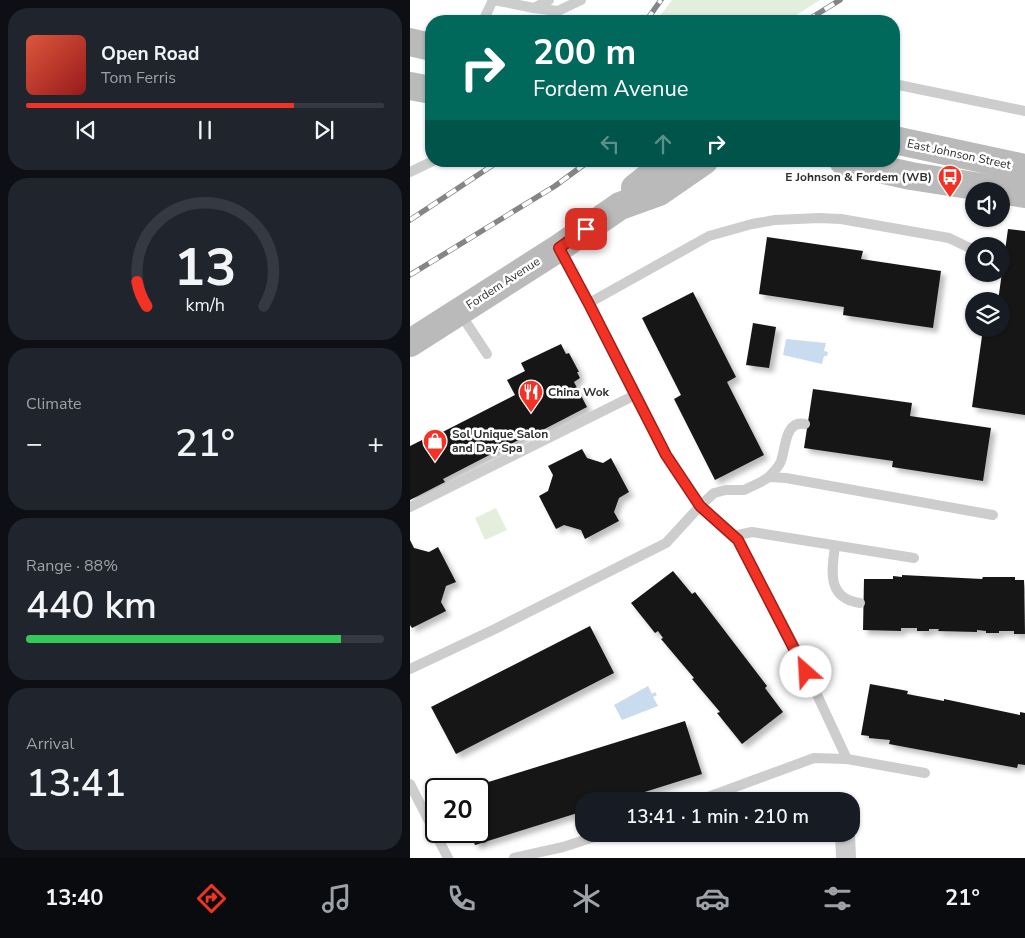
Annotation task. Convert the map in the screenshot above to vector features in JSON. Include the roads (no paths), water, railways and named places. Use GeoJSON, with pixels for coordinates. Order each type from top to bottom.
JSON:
{"type":"FeatureCollection","features":[{"type":"Feature","properties":{"kind":"main road"},"geometry":{"type":"LineString","coordinates":[[410,42],[425,46]]}},
{"type":"Feature","properties":{"kind":"main road"},"geometry":{"type":"LineString","coordinates":[[410,86],[425,89]]}},
{"type":"Feature","properties":{"kind":"main road","name":"East Johnson Street"},"geometry":{"type":"LineString","coordinates":[[900,141],[1025,168]]}},
{"type":"Feature","properties":{"kind":"main road"},"geometry":{"type":"LineString","coordinates":[[628,196],[656,167]]}},
{"type":"Feature","properties":{"kind":"main road","name":"Fordem Avenue"},"geometry":{"type":"LineString","coordinates":[[410,343],[559,248],[628,196],[662,167]]}},
{"type":"Feature","properties":{"kind":"main road","name":"Fordem Avenue"},"geometry":{"type":"LineString","coordinates":[[628,196],[659,192],[695,167]]}},
{"type":"Feature","properties":{"kind":"main road"},"geometry":{"type":"LineString","coordinates":[[871,167],[911,176],[1025,194]]}},
{"type":"Feature","properties":{"kind":"street"},"geometry":{"type":"LineString","coordinates":[[845,842],[846,858]]}},
{"type":"Feature","properties":{"kind":"lane"},"geometry":{"type":"LineString","coordinates":[[486,15],[494,0],[558,11],[581,0]]}},
{"type":"Feature","properties":{"kind":"lane"},"geometry":{"type":"LineString","coordinates":[[534,8],[549,0]]}},
{"type":"Feature","properties":{"kind":"lane"},"geometry":{"type":"LineString","coordinates":[[900,85],[1025,111]]}},
{"type":"Feature","properties":{"kind":"lane"},"geometry":{"type":"LineString","coordinates":[[410,172],[425,165]]}},
{"type":"Feature","properties":{"kind":"lane"},"geometry":{"type":"LineString","coordinates":[[589,304],[708,236],[775,220],[841,219],[949,238],[965,246]]}},
{"type":"Feature","properties":{"kind":"lane"},"geometry":{"type":"LineString","coordinates":[[559,248],[666,455],[700,506],[738,540],[792,641],[847,759]]}},
{"type":"Feature","properties":{"kind":"lane"},"geometry":{"type":"LineString","coordinates":[[459,312],[487,354]]}},
{"type":"Feature","properties":{"kind":"lane"},"geometry":{"type":"LineString","coordinates":[[410,507],[635,395]]}},
{"type":"Feature","properties":{"kind":"lane"},"geometry":{"type":"LineString","coordinates":[[410,669],[496,629],[666,543],[714,493],[726,490],[744,490],[768,477],[780,463],[790,430],[796,424],[805,424]]}},
{"type":"Feature","properties":{"kind":"lane"},"geometry":{"type":"LineString","coordinates":[[768,477],[786,478],[993,515]]}},
{"type":"Feature","properties":{"kind":"lane"},"geometry":{"type":"LineString","coordinates":[[734,536],[752,532],[914,558]]}},
{"type":"Feature","properties":{"kind":"lane"},"geometry":{"type":"LineString","coordinates":[[835,546],[831,574],[833,582],[846,598],[860,603]]}},
{"type":"Feature","properties":{"kind":"lane"},"geometry":{"type":"LineString","coordinates":[[721,792],[814,758],[847,759],[925,773]]}},
{"type":"Feature","properties":{"kind":"lane"},"geometry":{"type":"LineString","coordinates":[[410,784],[448,858]]}},
{"type":"Feature","properties":{"kind":"lane"},"geometry":{"type":"LineString","coordinates":[[514,858],[578,842]]}},
{"type":"Feature","properties":{"kind":"water"},"geometry":{"type":"Polygon","coordinates":[[[786,339],[826,343],[824,351],[828,352],[827,356],[824,356],[822,364],[783,355],[786,339]]]}},
{"type":"Feature","properties":{"kind":"water"},"geometry":{"type":"Polygon","coordinates":[[[648,686],[652,694],[655,692],[657,695],[653,697],[658,706],[622,720],[614,705],[648,686]]]}},
{"type":"Feature","properties":{"kind":"railway"},"geometry":{"type":"LineString","coordinates":[[650,15],[661,0]]}},
{"type":"Feature","properties":{"kind":"railway"},"geometry":{"type":"LineString","coordinates":[[816,15],[840,0]]}},
{"type":"Feature","properties":{"kind":"railway"},"geometry":{"type":"LineString","coordinates":[[410,220],[490,167]]}},
{"type":"Feature","properties":{"kind":"railway"},"geometry":{"type":"LineString","coordinates":[[410,275],[555,186],[581,167]]}},
{"type":"Feature","properties":{"kind":"place","name":"E Johnson & Fordem (WB)"},"geometry":{"type":"Point","coordinates":[950,198]}},
{"type":"Feature","properties":{"kind":"place","name":"China Wok"},"geometry":{"type":"Point","coordinates":[531,413]}},
{"type":"Feature","properties":{"kind":"place","name":"Sol Unique Salon and Day Spa"},"geometry":{"type":"Point","coordinates":[435,462]}}]}
